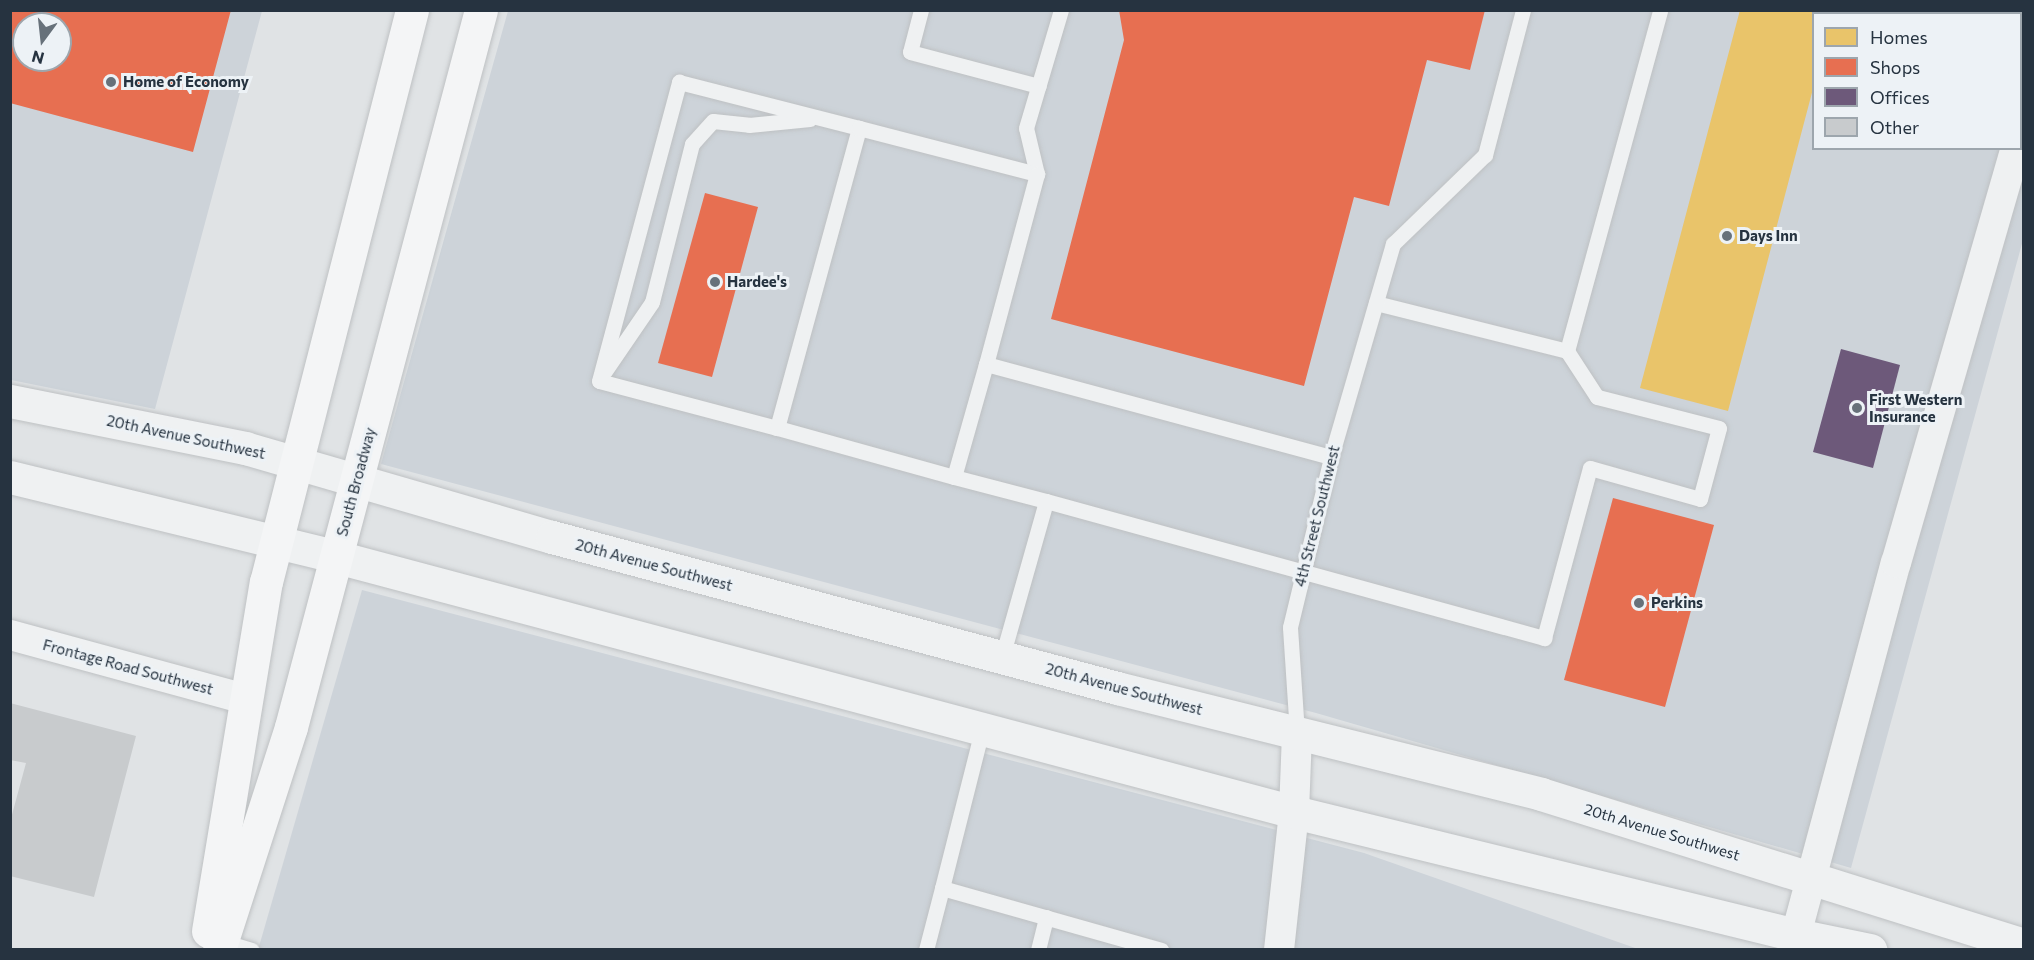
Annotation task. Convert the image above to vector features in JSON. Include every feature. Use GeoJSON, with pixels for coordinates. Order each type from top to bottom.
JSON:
{"type":"FeatureCollection","features":[{"type":"Feature","properties":{"kind":"highway","name":"South Broadway"},"geometry":{"type":"LineString","coordinates":[[225,947],[246,699],[277,542],[412,10]]}},
{"type":"Feature","properties":{"kind":"highway","name":"South Broadway"},"geometry":{"type":"LineString","coordinates":[[225,947],[291,727],[481,10]]}},
{"type":"Feature","properties":{"kind":"street"},"geometry":{"type":"LineString","coordinates":[[1796,935],[1810,878],[2015,150]]}},
{"type":"Feature","properties":{"kind":"street","name":"20th Avenue Southwest"},"geometry":{"type":"LineString","coordinates":[[10,401],[245,448],[552,537],[1002,657],[1541,794],[2024,945]]}},
{"type":"Feature","properties":{"kind":"street"},"geometry":{"type":"LineString","coordinates":[[10,477],[337,557],[1294,812],[1796,935],[1870,950]]}},
{"type":"Feature","properties":{"kind":"street","name":"Frontage Road Southwest"},"geometry":{"type":"LineString","coordinates":[[10,635],[246,699]]}},
{"type":"Feature","properties":{"kind":"street"},"geometry":{"type":"LineString","coordinates":[[1279,950],[1294,812],[1297,733]]}},
{"type":"Feature","properties":{"kind":"lane"},"geometry":{"type":"LineString","coordinates":[[921,10],[910,52],[1038,86]]}},
{"type":"Feature","properties":{"kind":"lane"},"geometry":{"type":"LineString","coordinates":[[954,477],[1036,174],[1026,128],[1060,10]]}},
{"type":"Feature","properties":{"kind":"lane","name":"4th Street Southwest"},"geometry":{"type":"LineString","coordinates":[[1297,733],[1290,627],[1331,457],[1393,244],[1485,155],[1524,10]]}},
{"type":"Feature","properties":{"kind":"lane"},"geometry":{"type":"LineString","coordinates":[[1566,351],[1660,10]]}},
{"type":"Feature","properties":{"kind":"lane"},"geometry":{"type":"LineString","coordinates":[[599,381],[679,82],[1036,174]]}},
{"type":"Feature","properties":{"kind":"lane"},"geometry":{"type":"LineString","coordinates":[[599,381],[652,302],[692,144],[713,121],[749,125],[822,118]]}},
{"type":"Feature","properties":{"kind":"lane"},"geometry":{"type":"LineString","coordinates":[[777,428],[859,128]]}},
{"type":"Feature","properties":{"kind":"lane"},"geometry":{"type":"LineString","coordinates":[[599,381],[1544,638],[1590,468],[1700,499],[1719,428],[1598,397],[1566,351],[1376,303]]}},
{"type":"Feature","properties":{"kind":"lane"},"geometry":{"type":"LineString","coordinates":[[986,364],[1331,457]]}},
{"type":"Feature","properties":{"kind":"lane"},"geometry":{"type":"LineString","coordinates":[[1002,657],[1046,501]]}},
{"type":"Feature","properties":{"kind":"lane"},"geometry":{"type":"LineString","coordinates":[[926,950],[982,730]]}},
{"type":"Feature","properties":{"kind":"lane"},"geometry":{"type":"LineString","coordinates":[[942,888],[1160,949]]}},
{"type":"Feature","properties":{"kind":"lane"},"geometry":{"type":"LineString","coordinates":[[1038,950],[1046,917]]}},
{"type":"Feature","properties":{"kind":"shaded area"},"geometry":{"type":"Polygon","coordinates":[[[10,11],[262,11],[155,409],[11,380],[10,11]]]}},
{"type":"Feature","properties":{"kind":"shaded area"},"geometry":{"type":"Polygon","coordinates":[[[508,11],[2023,11],[2023,240],[1851,868],[1316,713],[381,464],[508,11]]]}},
{"type":"Feature","properties":{"kind":"shaded area"},"geometry":{"type":"Polygon","coordinates":[[[362,590],[1364,853],[1638,949],[258,950],[362,590]]]}},
{"type":"Feature","properties":{"kind":"building: Homes","name":"Days Inn"},"geometry":{"type":"Polygon","coordinates":[[[1740,10],[1957,10],[1812,12],[1812,93],[1728,411],[1640,388],[1740,10]]]}},
{"type":"Feature","properties":{"kind":"building: Shops","name":"Home of Economy"},"geometry":{"type":"Polygon","coordinates":[[[10,10],[231,10],[193,152],[10,103],[10,10]]]}},
{"type":"Feature","properties":{"kind":"building: Shops"},"geometry":{"type":"Polygon","coordinates":[[[1119,10],[1485,10],[1470,70],[1427,60],[1389,206],[1354,197],[1304,386],[1051,319],[1124,40],[1119,10]]]}},
{"type":"Feature","properties":{"kind":"building: Shops"},"geometry":{"type":"Polygon","coordinates":[[[705,193],[758,207],[712,377],[658,363],[705,193]]]}},
{"type":"Feature","properties":{"kind":"building: Shops","name":"Perkins"},"geometry":{"type":"Polygon","coordinates":[[[1613,498],[1714,525],[1665,707],[1564,680],[1613,498]]]}},
{"type":"Feature","properties":{"kind":"building: Offices","name":"First Western Insurance"},"geometry":{"type":"Polygon","coordinates":[[[1841,349],[1900,365],[1873,468],[1813,452],[1841,349]]]}},
{"type":"Feature","properties":{"kind":"building: Other"},"geometry":{"type":"Polygon","coordinates":[[[10,703],[136,736],[94,897],[10,876],[10,822],[26,763],[10,760],[10,703]]]}},
{"type":"Feature","properties":{"kind":"place","name":"Home of Economy"},"geometry":{"type":"Point","coordinates":[111,82]}},
{"type":"Feature","properties":{"kind":"place","name":"Days Inn"},"geometry":{"type":"Point","coordinates":[1727,236]}},
{"type":"Feature","properties":{"kind":"place","name":"Hardee's"},"geometry":{"type":"Point","coordinates":[715,282]}},
{"type":"Feature","properties":{"kind":"place","name":"First Western Insurance"},"geometry":{"type":"Point","coordinates":[1857,408]}},
{"type":"Feature","properties":{"kind":"place","name":"Perkins"},"geometry":{"type":"Point","coordinates":[1639,603]}}]}
